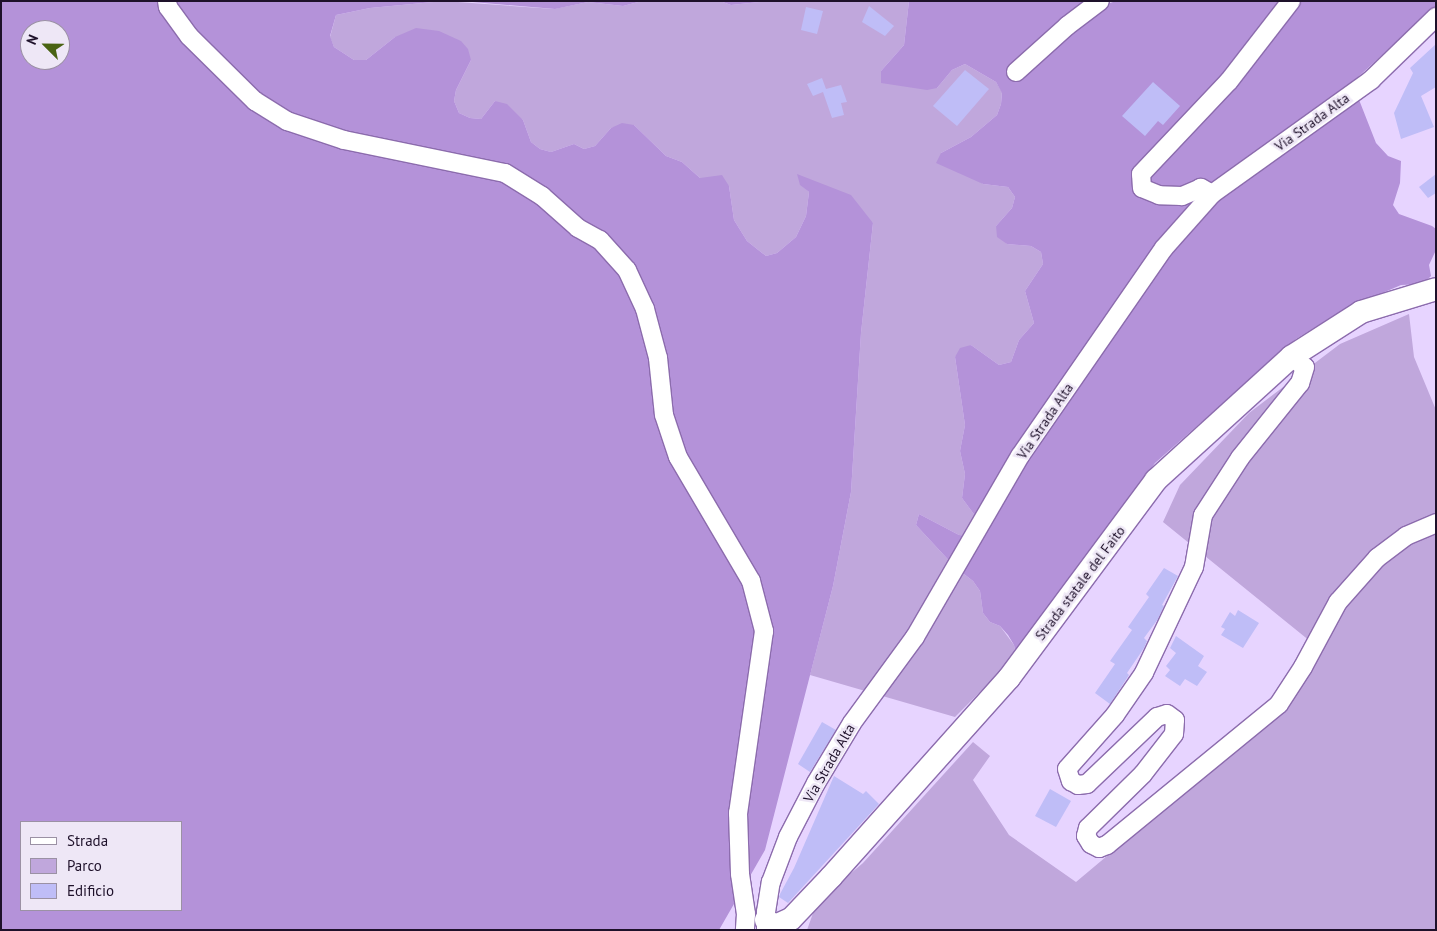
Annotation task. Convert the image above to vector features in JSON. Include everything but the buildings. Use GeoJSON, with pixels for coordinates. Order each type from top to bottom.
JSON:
{"type":"FeatureCollection","features":[{"type":"Feature","properties":{"kind":"street"},"geometry":{"type":"LineString","coordinates":[[166,1],[168,7],[189,36],[255,101],[287,122],[344,140],[505,173],[542,196],[578,228],[600,240],[626,270],[645,309],[658,358],[664,415],[678,457],[751,581],[764,631],[738,813],[740,874],[746,914],[744,930]]}},
{"type":"Feature","properties":{"kind":"street"},"geometry":{"type":"LineString","coordinates":[[1016,72],[1067,26],[1100,1]]}},
{"type":"Feature","properties":{"kind":"street"},"geometry":{"type":"LineString","coordinates":[[1212,194],[1201,188],[1182,196],[1159,196],[1142,188],[1142,174],[1229,81],[1291,1]]}},
{"type":"Feature","properties":{"kind":"street","name":"Via Strada Alta"},"geometry":{"type":"LineString","coordinates":[[766,920],[771,882],[788,837],[816,783],[852,723],[915,637],[1020,456],[1164,248],[1212,194],[1371,80],[1436,17]]}},
{"type":"Feature","properties":{"kind":"street","name":"Strada statale del Faito"},"geometry":{"type":"LineString","coordinates":[[766,920],[775,926],[791,918],[831,877],[1009,678],[1156,480],[1291,356],[1361,312],[1436,289]]}},
{"type":"Feature","properties":{"kind":"street"},"geometry":{"type":"LineString","coordinates":[[1291,356],[1305,367],[1300,382],[1240,458],[1203,516],[1194,567],[1144,673],[1115,715],[1068,769],[1071,781],[1078,785],[1087,784],[1157,717],[1167,714],[1176,720],[1174,734],[1142,774],[1088,828],[1086,836],[1090,844],[1099,848],[1107,845],[1279,704],[1303,667],[1338,602],[1377,558],[1406,536],[1436,523]]}},
{"type":"Feature","properties":{"kind":"green space"},"geometry":{"type":"Polygon","coordinates":[[[444,1],[554,9],[588,2],[623,6],[642,1],[720,1],[731,5],[769,1],[909,1],[904,45],[881,71],[937,88],[952,70],[965,64],[996,82],[1002,92],[1001,104],[997,115],[971,137],[941,153],[983,184],[1008,187],[1015,197],[1012,208],[996,226],[1007,244],[1031,246],[1041,252],[1043,264],[1025,291],[1034,323],[1019,340],[1011,362],[999,365],[971,345],[955,357],[965,425],[960,451],[965,474],[962,498],[976,517],[970,536],[959,535],[919,514],[916,525],[955,567],[973,581],[980,591],[983,613],[990,622],[1000,626],[1014,645],[1016,656],[955,717],[810,675],[833,586],[851,492],[861,333],[873,223],[801,185],[809,192],[806,216],[796,237],[777,253],[766,256],[747,241],[734,220],[729,186],[700,178],[682,162],[666,156],[634,125],[611,128],[595,146],[584,149],[574,144],[551,152],[540,149],[531,142],[523,120],[495,101],[481,119],[470,118],[459,113],[454,101],[456,90],[471,60],[395,37],[366,60],[354,60],[334,47],[330,37],[336,15],[370,8],[444,1]]]}},
{"type":"Feature","properties":{"kind":"green space"},"geometry":{"type":"Polygon","coordinates":[[[1409,314],[1414,357],[1436,410],[1436,930],[807,930],[817,902],[863,863],[973,742],[990,756],[973,780],[1009,835],[1076,882],[1231,752],[1288,708],[1321,650],[1163,522],[1180,485],[1249,413],[1340,344],[1409,314]]]}},
{"type":"Feature","properties":{"kind":"shaded area"},"geometry":{"type":"Polygon","coordinates":[[[1,1],[444,1],[370,8],[336,15],[330,36],[334,47],[354,60],[366,60],[395,37],[416,28],[439,31],[461,41],[468,49],[471,60],[456,90],[454,101],[459,113],[470,118],[481,119],[495,101],[507,104],[523,120],[531,142],[540,149],[551,152],[574,144],[584,149],[595,146],[611,128],[622,123],[634,125],[666,156],[682,162],[700,178],[722,175],[729,186],[734,220],[747,241],[766,256],[777,253],[796,237],[806,216],[809,192],[800,185],[797,174],[851,195],[873,223],[861,333],[851,492],[833,586],[765,850],[719,930],[1,930],[1,1]]]}},
{"type":"Feature","properties":{"kind":"shaded area"},"geometry":{"type":"Polygon","coordinates":[[[461,1],[642,1],[623,6],[588,2],[555,9],[461,1]]]}},
{"type":"Feature","properties":{"kind":"shaded area"},"geometry":{"type":"Polygon","coordinates":[[[720,1],[769,1],[731,5],[720,1]]]}},
{"type":"Feature","properties":{"kind":"shaded area"},"geometry":{"type":"Polygon","coordinates":[[[909,1],[1087,1],[1101,6],[1116,1],[1436,1],[1436,6],[1358,77],[1354,87],[1376,143],[1388,156],[1401,161],[1400,183],[1393,205],[1399,214],[1436,229],[1436,250],[1429,265],[1431,276],[1423,284],[1401,285],[1343,310],[1296,339],[1155,463],[1016,656],[1014,645],[1008,635],[1000,626],[990,622],[983,613],[980,591],[973,581],[955,567],[916,525],[919,514],[959,535],[970,536],[976,517],[962,498],[965,474],[960,451],[965,425],[955,357],[960,348],[971,345],[999,365],[1011,362],[1019,340],[1034,323],[1025,291],[1043,264],[1041,252],[1031,246],[1007,244],[997,237],[996,226],[1012,208],[1015,197],[1008,187],[983,184],[936,163],[941,153],[971,137],[997,115],[1002,93],[996,82],[965,64],[952,70],[937,88],[927,90],[881,83],[881,71],[904,45],[909,1]]]}}]}
